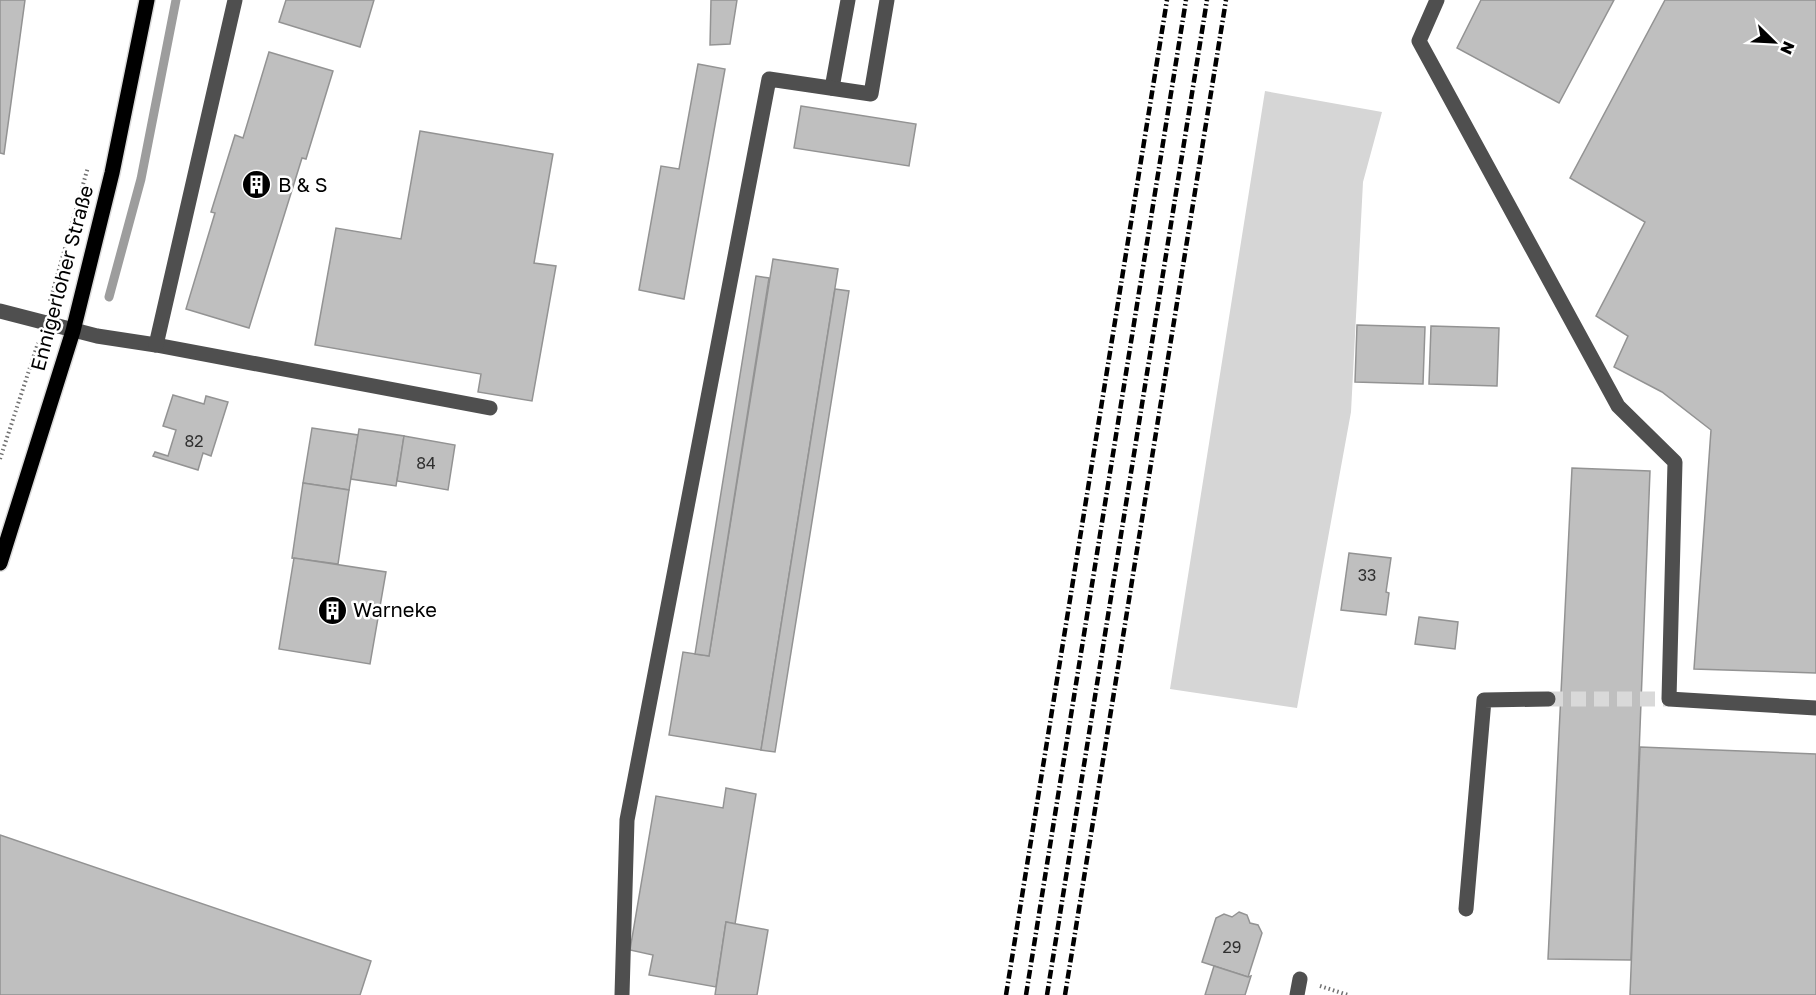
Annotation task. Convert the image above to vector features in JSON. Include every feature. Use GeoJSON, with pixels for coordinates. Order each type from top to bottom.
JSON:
{"type":"FeatureCollection","features":[{"type":"Feature","properties":{"kind":"main road","name":"Ennigerloher Straße"},"geometry":{"type":"LineString","coordinates":[[0,563],[73,331],[112,173],[147,0]]}},
{"type":"Feature","properties":{"kind":"street"},"geometry":{"type":"LineString","coordinates":[[156,345],[236,0]]}},
{"type":"Feature","properties":{"kind":"street"},"geometry":{"type":"LineString","coordinates":[[832,88],[848,0]]}},
{"type":"Feature","properties":{"kind":"street"},"geometry":{"type":"LineString","coordinates":[[622,995],[627,820],[769,79],[871,94],[887,0]]}},
{"type":"Feature","properties":{"kind":"street"},"geometry":{"type":"LineString","coordinates":[[1437,0],[1419,41],[1618,406],[1675,462],[1669,699],[1816,708]]}},
{"type":"Feature","properties":{"kind":"street"},"geometry":{"type":"LineString","coordinates":[[0,311],[73,331],[490,408]]}},
{"type":"Feature","properties":{"kind":"street"},"geometry":{"type":"LineString","coordinates":[[1466,909],[1484,700],[1548,699]]}},
{"type":"Feature","properties":{"kind":"street"},"geometry":{"type":"LineString","coordinates":[[1297,995],[1300,979]]}},
{"type":"Feature","properties":{"kind":"path"},"geometry":{"type":"LineString","coordinates":[[0,459],[44,323],[88,164]]}},
{"type":"Feature","properties":{"kind":"shaded area"},"geometry":{"type":"Polygon","coordinates":[[[1265,91],[1382,112],[1363,182],[1351,412],[1297,708],[1170,689],[1265,91]]]}},
{"type":"Feature","properties":{"kind":"building"},"geometry":{"type":"Polygon","coordinates":[[[0,0],[25,0],[4,154],[0,153],[0,0]]]}},
{"type":"Feature","properties":{"kind":"building"},"geometry":{"type":"Polygon","coordinates":[[[286,0],[374,0],[360,47],[279,22],[286,0]]]}},
{"type":"Feature","properties":{"kind":"building"},"geometry":{"type":"Polygon","coordinates":[[[711,0],[737,0],[730,44],[710,45],[711,0]]]}},
{"type":"Feature","properties":{"kind":"building"},"geometry":{"type":"Polygon","coordinates":[[[1481,0],[1614,0],[1559,103],[1457,48],[1481,0]]]}},
{"type":"Feature","properties":{"kind":"building"},"geometry":{"type":"Polygon","coordinates":[[[1665,0],[1816,0],[1816,673],[1694,669],[1711,430],[1662,392],[1614,367],[1628,336],[1596,316],[1645,222],[1570,178],[1665,0]]]}},
{"type":"Feature","properties":{"kind":"building","name":"B & S"},"geometry":{"type":"Polygon","coordinates":[[[269,52],[333,71],[306,159],[302,158],[249,328],[186,309],[215,213],[211,212],[235,135],[243,138],[269,52]]]}},
{"type":"Feature","properties":{"kind":"building"},"geometry":{"type":"Polygon","coordinates":[[[698,64],[725,69],[684,299],[639,290],[661,166],[679,169],[698,64]]]}},
{"type":"Feature","properties":{"kind":"building"},"geometry":{"type":"Polygon","coordinates":[[[801,106],[916,124],[909,166],[794,148],[801,106]]]}},
{"type":"Feature","properties":{"kind":"building"},"geometry":{"type":"Polygon","coordinates":[[[420,131],[553,154],[534,263],[556,266],[532,401],[478,392],[481,374],[315,345],[336,228],[401,239],[420,131]]]}},
{"type":"Feature","properties":{"kind":"building"},"geometry":{"type":"Polygon","coordinates":[[[773,259],[838,269],[761,750],[669,735],[683,652],[709,656],[773,259]]]}},
{"type":"Feature","properties":{"kind":"building"},"geometry":{"type":"Polygon","coordinates":[[[756,276],[769,278],[709,656],[695,654],[756,276]]]}},
{"type":"Feature","properties":{"kind":"building"},"geometry":{"type":"Polygon","coordinates":[[[835,289],[849,291],[775,752],[761,750],[835,289]]]}},
{"type":"Feature","properties":{"kind":"building"},"geometry":{"type":"Polygon","coordinates":[[[1357,325],[1425,327],[1423,384],[1355,382],[1357,325]]]}},
{"type":"Feature","properties":{"kind":"building"},"geometry":{"type":"Polygon","coordinates":[[[1431,326],[1499,328],[1497,386],[1429,384],[1431,326]]]}},
{"type":"Feature","properties":{"kind":"building"},"geometry":{"type":"Polygon","coordinates":[[[173,395],[204,404],[206,396],[228,402],[211,456],[203,453],[198,470],[153,456],[155,452],[168,456],[176,430],[163,426],[173,395]]]}},
{"type":"Feature","properties":{"kind":"building"},"geometry":{"type":"Polygon","coordinates":[[[312,428],[358,435],[349,490],[303,483],[312,428]]]}},
{"type":"Feature","properties":{"kind":"building"},"geometry":{"type":"Polygon","coordinates":[[[359,429],[404,436],[396,486],[351,479],[359,429]]]}},
{"type":"Feature","properties":{"kind":"building"},"geometry":{"type":"Polygon","coordinates":[[[404,436],[455,445],[448,490],[397,481],[404,436]]]}},
{"type":"Feature","properties":{"kind":"building"},"geometry":{"type":"Polygon","coordinates":[[[1572,468],[1650,471],[1631,960],[1548,959],[1572,468]]]}},
{"type":"Feature","properties":{"kind":"building"},"geometry":{"type":"Polygon","coordinates":[[[303,483],[349,490],[338,564],[292,558],[303,483]]]}},
{"type":"Feature","properties":{"kind":"building"},"geometry":{"type":"Polygon","coordinates":[[[1349,553],[1391,558],[1386,592],[1389,593],[1386,615],[1341,610],[1349,553]]]}},
{"type":"Feature","properties":{"kind":"building","name":"Warneke"},"geometry":{"type":"Polygon","coordinates":[[[294,558],[386,572],[370,664],[279,649],[294,558]]]}},
{"type":"Feature","properties":{"kind":"building"},"geometry":{"type":"Polygon","coordinates":[[[1419,617],[1458,622],[1455,649],[1415,644],[1419,617]]]}},
{"type":"Feature","properties":{"kind":"building"},"geometry":{"type":"Polygon","coordinates":[[[1640,747],[1816,754],[1816,995],[1630,995],[1640,747]]]}},
{"type":"Feature","properties":{"kind":"building"},"geometry":{"type":"Polygon","coordinates":[[[726,788],[756,794],[735,924],[726,922],[716,987],[649,975],[653,955],[630,950],[656,796],[723,808],[726,788]]]}},
{"type":"Feature","properties":{"kind":"building"},"geometry":{"type":"Polygon","coordinates":[[[0,835],[371,961],[360,995],[0,995],[0,835]]]}},
{"type":"Feature","properties":{"kind":"building"},"geometry":{"type":"Polygon","coordinates":[[[1239,912],[1247,915],[1250,923],[1258,925],[1262,933],[1248,977],[1202,962],[1216,918],[1224,914],[1232,917],[1239,912]]]}},
{"type":"Feature","properties":{"kind":"building"},"geometry":{"type":"Polygon","coordinates":[[[726,922],[768,930],[757,995],[715,995],[726,922]]]}},
{"type":"Feature","properties":{"kind":"building"},"geometry":{"type":"Polygon","coordinates":[[[1214,966],[1251,976],[1245,995],[1205,995],[1214,966]]]}},
{"type":"Feature","properties":{"kind":"waterway"},"geometry":{"type":"LineString","coordinates":[[109,297],[141,179],[176,0]]}},
{"type":"Feature","properties":{"kind":"tunnel"},"geometry":{"type":"LineString","coordinates":[[1548,699],[1669,699]]}},
{"type":"Feature","properties":{"kind":"railway"},"geometry":{"type":"LineString","coordinates":[[1006,995],[1167,0]]}},
{"type":"Feature","properties":{"kind":"railway"},"geometry":{"type":"LineString","coordinates":[[1026,995],[1186,0]]}},
{"type":"Feature","properties":{"kind":"railway"},"geometry":{"type":"LineString","coordinates":[[1047,995],[1207,0]]}},
{"type":"Feature","properties":{"kind":"railway"},"geometry":{"type":"LineString","coordinates":[[1065,995],[1226,0]]}},
{"type":"Feature","properties":{"kind":"place","name":"B & S"},"geometry":{"type":"Point","coordinates":[257,185]}},
{"type":"Feature","properties":{"kind":"place","name":"Warneke"},"geometry":{"type":"Point","coordinates":[332,610]}}]}
